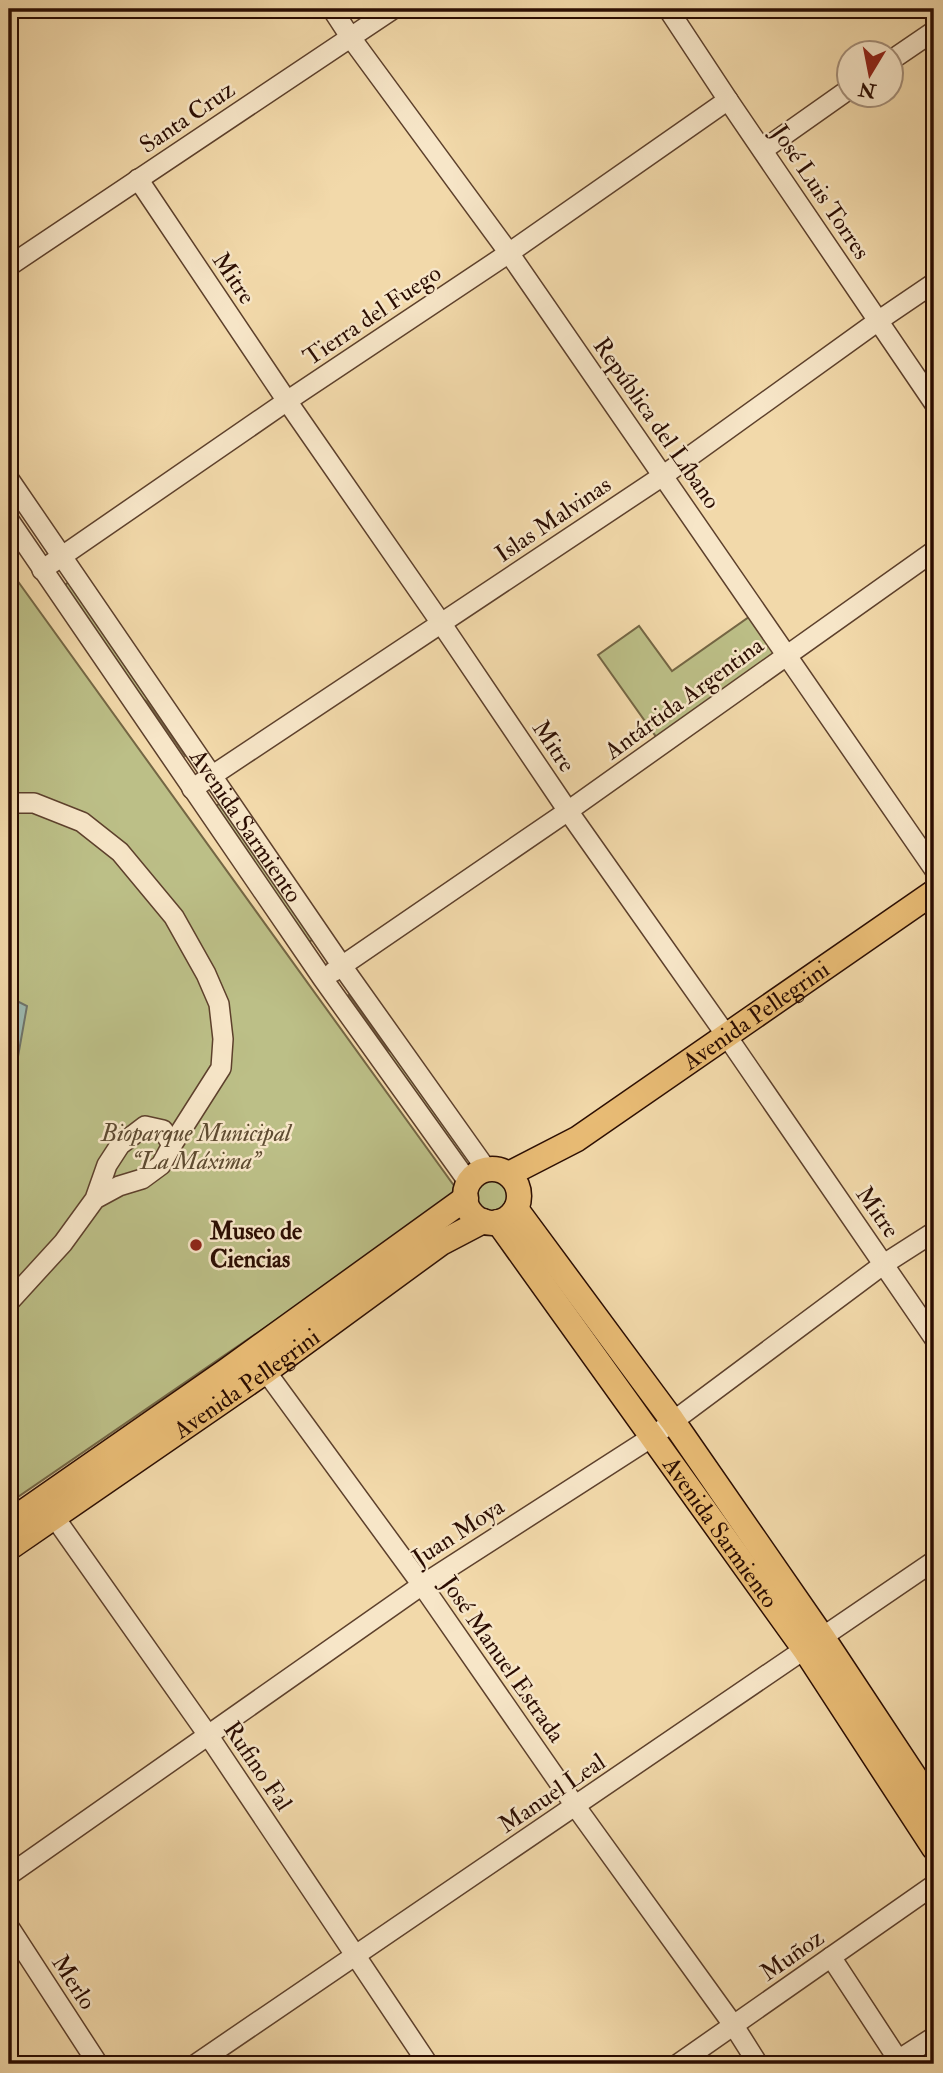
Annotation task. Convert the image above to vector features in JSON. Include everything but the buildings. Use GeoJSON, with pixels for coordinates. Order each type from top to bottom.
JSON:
{"type":"FeatureCollection","features":[{"type":"Feature","properties":{"kind":"main road","name":"Avenida Pellegrini"},"geometry":{"type":"LineString","coordinates":[[9,1548],[47,1508],[259,1362],[441,1243],[504,1212],[577,1139],[934,892]]}},
{"type":"Feature","properties":{"kind":"main road","name":"Avenida Pellegrini"},"geometry":{"type":"LineString","coordinates":[[259,1362],[483,1181],[577,1139]]}},
{"type":"Feature","properties":{"kind":"main road"},"geometry":{"type":"LineString","coordinates":[[483,1181],[519,1189],[504,1212],[473,1214],[483,1181]]}},
{"type":"Feature","properties":{"kind":"main road","name":"Avenida Sarmiento"},"geometry":{"type":"LineString","coordinates":[[504,1212],[672,1420],[814,1644],[934,1848]]}},
{"type":"Feature","properties":{"kind":"main road","name":"Avenida Sarmiento"},"geometry":{"type":"LineString","coordinates":[[504,1212],[652,1437],[814,1644],[934,1806]]}},
{"type":"Feature","properties":{"kind":"main road","name":"Avenida Pellegrini"},"geometry":{"type":"LineString","coordinates":[[9,1522],[47,1508]]}},
{"type":"Feature","properties":{"kind":"street","name":"República del Líbano"},"geometry":{"type":"LineString","coordinates":[[332,9],[509,253],[934,869]]}},
{"type":"Feature","properties":{"kind":"street","name":"Santa Cruz"},"geometry":{"type":"LineString","coordinates":[[9,266],[393,9]]}},
{"type":"Feature","properties":{"kind":"street","name":"José Luis Torres"},"geometry":{"type":"LineString","coordinates":[[668,9],[934,402]]}},
{"type":"Feature","properties":{"kind":"street"},"geometry":{"type":"LineString","coordinates":[[904,52],[934,31]]}},
{"type":"Feature","properties":{"kind":"street","name":"Tierra del Fuego"},"geometry":{"type":"LineString","coordinates":[[42,570],[287,401],[509,253],[728,100]]}},
{"type":"Feature","properties":{"kind":"street"},"geometry":{"type":"LineString","coordinates":[[763,150],[834,100]]}},
{"type":"Feature","properties":{"kind":"street","name":"Mitre"},"geometry":{"type":"LineString","coordinates":[[138,179],[568,811],[934,1338]]}},
{"type":"Feature","properties":{"kind":"street","name":"Islas Malvinas"},"geometry":{"type":"LineString","coordinates":[[192,789],[664,475],[934,283]]}},
{"type":"Feature","properties":{"kind":"street","name":"Avenida Sarmiento"},"geometry":{"type":"LineString","coordinates":[[9,479],[342,965],[483,1181]]}},
{"type":"Feature","properties":{"kind":"street","name":"Avenida Sarmiento"},"geometry":{"type":"LineString","coordinates":[[9,520],[323,979],[483,1181]]}},
{"type":"Feature","properties":{"kind":"street","name":"Antártida Argentina"},"geometry":{"type":"LineString","coordinates":[[323,979],[568,811],[934,551]]}},
{"type":"Feature","properties":{"kind":"street"},"geometry":{"type":"LineString","coordinates":[[9,803],[34,803],[82,822],[120,852],[174,917],[206,974],[219,1004],[223,1039],[221,1068],[161,1165],[142,1179],[119,1186],[95,1199]]}},
{"type":"Feature","properties":{"kind":"street"},"geometry":{"type":"LineString","coordinates":[[9,1303],[63,1243],[95,1199],[107,1165],[120,1145],[145,1126],[163,1130],[172,1146]]}},
{"type":"Feature","properties":{"kind":"street","name":"Juan Moya"},"geometry":{"type":"LineString","coordinates":[[9,1875],[422,1585],[652,1437],[884,1264],[934,1232]]}},
{"type":"Feature","properties":{"kind":"street","name":"José Manuel Estrada"},"geometry":{"type":"LineString","coordinates":[[259,1362],[422,1585],[576,1807],[734,2026],[758,2064]]}},
{"type":"Feature","properties":{"kind":"street","name":"Rufino Fal"},"geometry":{"type":"LineString","coordinates":[[47,1508],[208,1735],[428,2064]]}},
{"type":"Feature","properties":{"kind":"street","name":"Manuel Leal"},"geometry":{"type":"LineString","coordinates":[[196,2064],[934,1561]]}},
{"type":"Feature","properties":{"kind":"street","name":"Muñoz"},"geometry":{"type":"LineString","coordinates":[[678,2064],[934,1885]]}},
{"type":"Feature","properties":{"kind":"street","name":"Merlo"},"geometry":{"type":"LineString","coordinates":[[9,1927],[98,2064]]}},
{"type":"Feature","properties":{"kind":"street"},"geometry":{"type":"LineString","coordinates":[[831,1957],[899,2062],[933,2041]]}},
{"type":"Feature","properties":{"kind":"green space","name":"Bioparque Municipal “La Máxima”"},"geometry":{"type":"Polygon","coordinates":[[[9,569],[460,1194],[9,1503],[9,569]]]}},
{"type":"Feature","properties":{"kind":"green space"},"geometry":{"type":"Polygon","coordinates":[[[69,582],[185,756],[147,702],[132,690],[62,587],[69,582]]]}},
{"type":"Feature","properties":{"kind":"green space"},"geometry":{"type":"Polygon","coordinates":[[[749,617],[776,655],[657,738],[598,655],[639,626],[672,671],[749,617]]]}},
{"type":"Feature","properties":{"kind":"green space"},"geometry":{"type":"Polygon","coordinates":[[[221,803],[314,939],[307,943],[214,807],[221,803]]]}},
{"type":"Feature","properties":{"kind":"green space"},"geometry":{"type":"Polygon","coordinates":[[[349,995],[387,1049],[402,1060],[474,1163],[467,1167],[347,996],[349,995]]]}},
{"type":"Feature","properties":{"kind":"green space"},"geometry":{"type":"Polygon","coordinates":[[[492,1180],[503,1185],[508,1196],[503,1207],[492,1212],[481,1207],[476,1196],[481,1185],[492,1180]]]}},
{"type":"Feature","properties":{"kind":"water"},"geometry":{"type":"Polygon","coordinates":[[[9,997],[27,1006],[14,1079],[9,1088],[9,997]]]}},
{"type":"Feature","properties":{"kind":"place","name":"Museo de Ciencias"},"geometry":{"type":"Point","coordinates":[196,1245]}}]}
